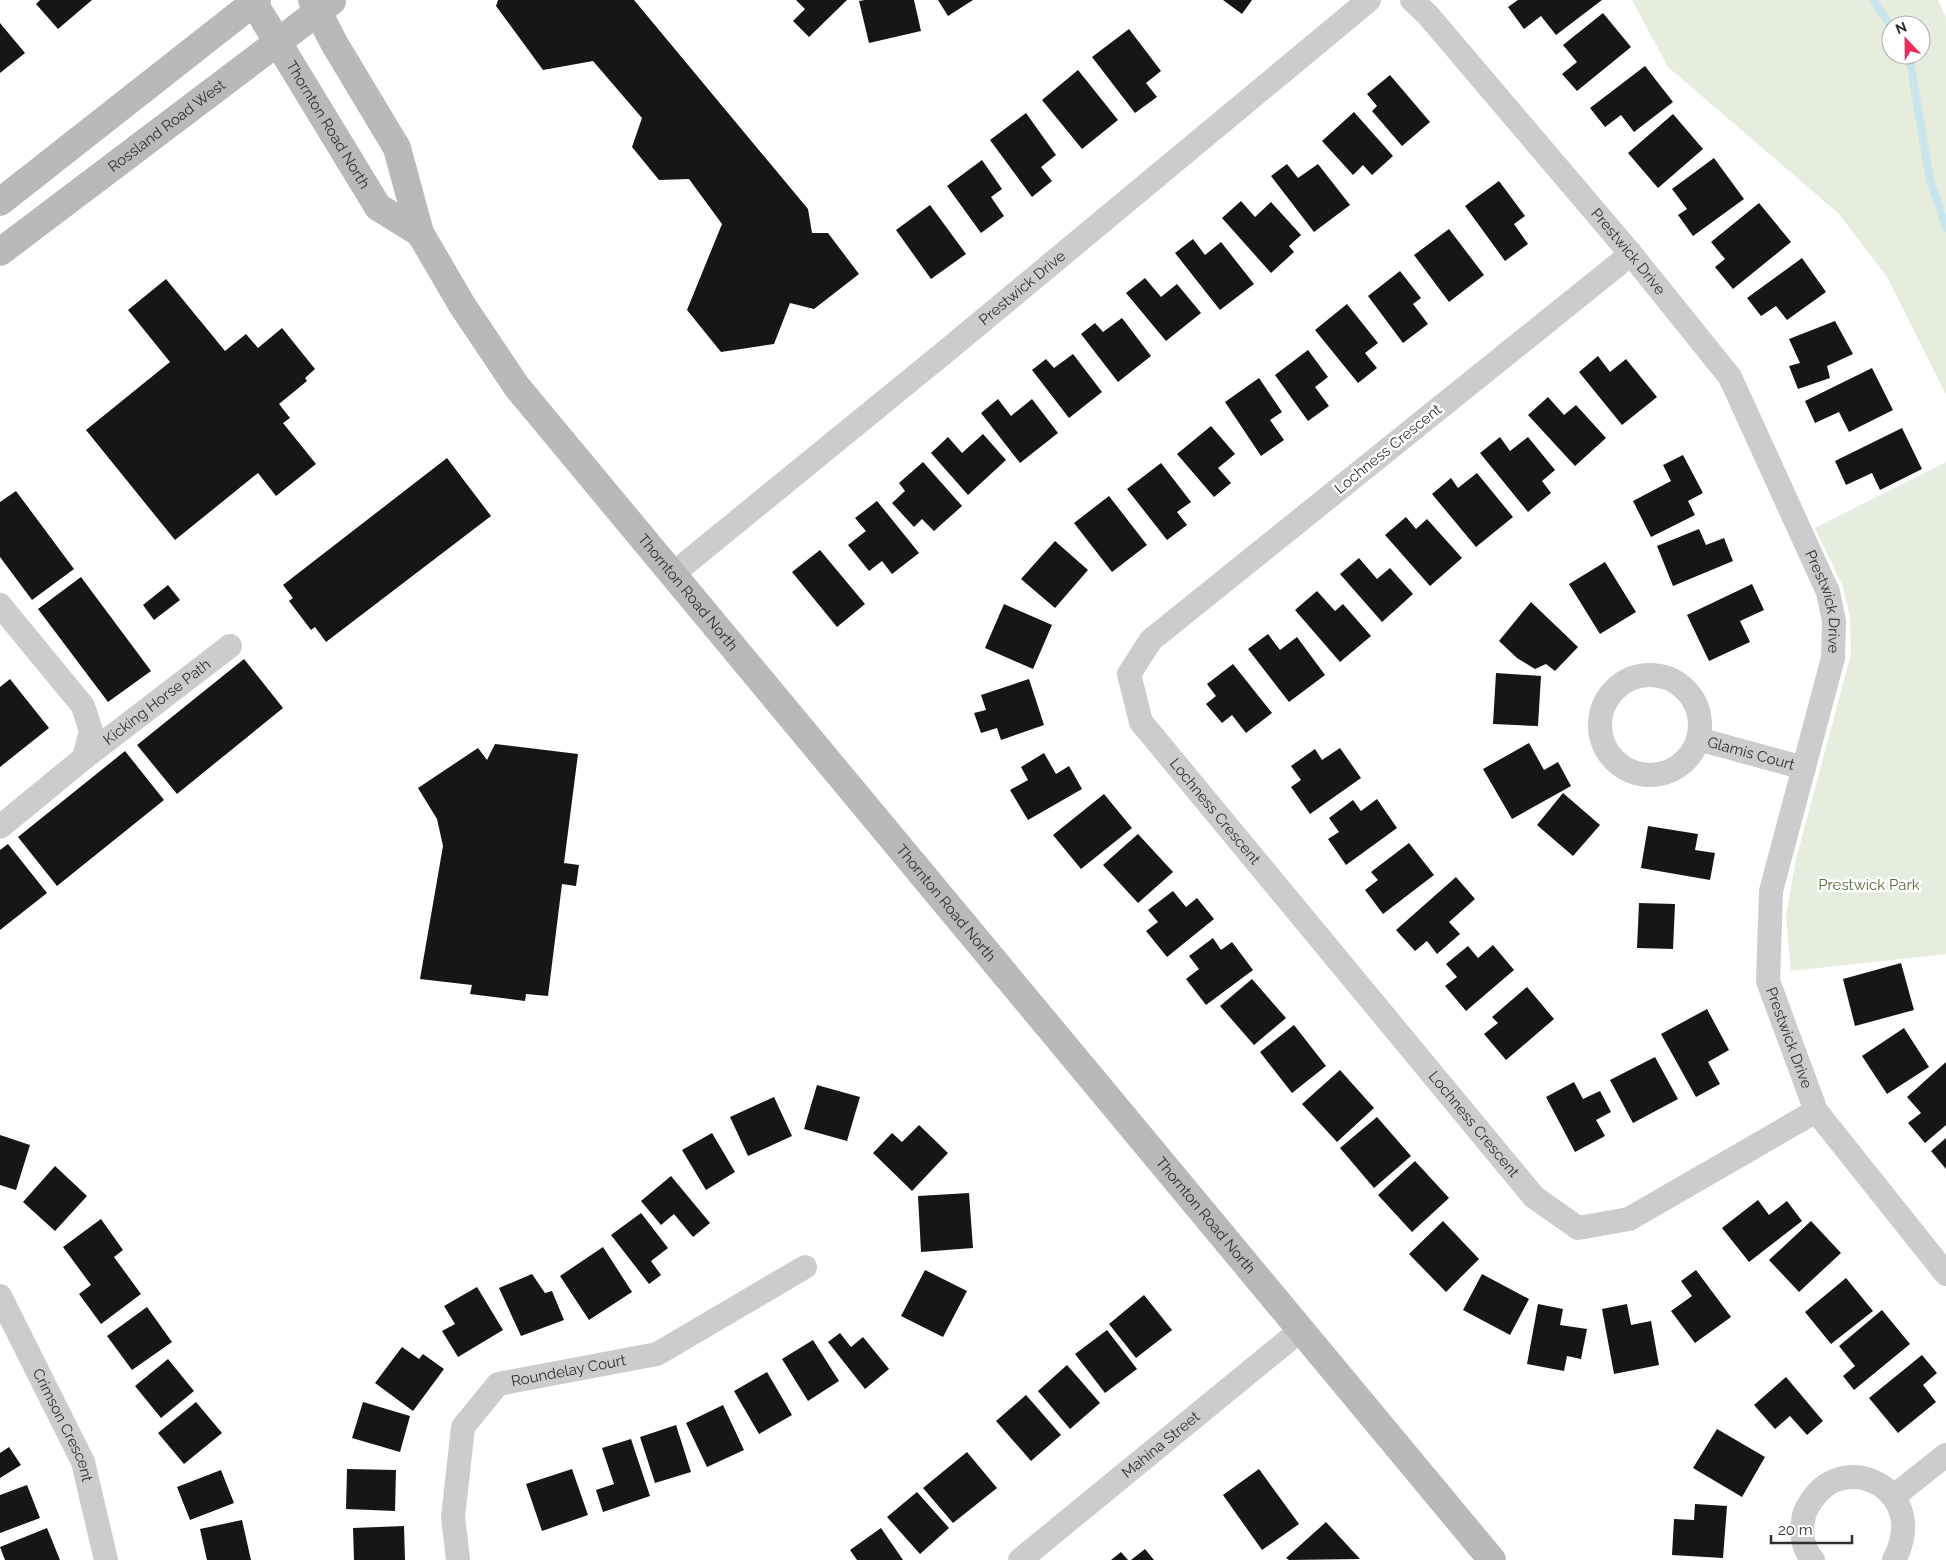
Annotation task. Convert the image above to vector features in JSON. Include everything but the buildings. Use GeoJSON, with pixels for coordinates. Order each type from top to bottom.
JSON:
{"type":"FeatureCollection","features":[{"type":"Feature","properties":{"kind":"main road","name":"Thornton Road North"},"geometry":{"type":"LineString","coordinates":[[254,1],[278,44],[378,207],[420,233]]}},
{"type":"Feature","properties":{"kind":"main road"},"geometry":{"type":"LineString","coordinates":[[0,202],[254,1]]}},
{"type":"Feature","properties":{"kind":"main road","name":"Thornton Road North"},"geometry":{"type":"LineString","coordinates":[[321,4],[334,43],[397,148],[420,233],[462,305],[517,387],[674,573],[739,655],[1302,1329],[1492,1560]]}},
{"type":"Feature","properties":{"kind":"main road","name":"Rossland Road West"},"geometry":{"type":"LineString","coordinates":[[0,252],[278,44],[321,4]]}},
{"type":"Feature","properties":{"kind":"street","name":"Prestwick Drive"},"geometry":{"type":"LineString","coordinates":[[674,573],[945,352],[1369,0]]}},
{"type":"Feature","properties":{"kind":"street","name":"Prestwick Drive"},"geometry":{"type":"LineString","coordinates":[[1412,0],[1427,14],[1631,254],[1730,377],[1828,592],[1834,622],[1833,658],[1771,891],[1768,981],[1816,1111],[1946,1274]]}},
{"type":"Feature","properties":{"kind":"street","name":"Lochness Crescent"},"geometry":{"type":"LineString","coordinates":[[1631,254],[1151,640],[1129,674],[1141,722],[1534,1197],[1578,1228],[1629,1219],[1816,1111]]}},
{"type":"Feature","properties":{"kind":"street","name":"Kicking Horse Path"},"geometry":{"type":"LineString","coordinates":[[0,605],[83,706],[91,732],[84,758]]}},
{"type":"Feature","properties":{"kind":"street","name":"Kicking Horse Path"},"geometry":{"type":"LineString","coordinates":[[0,827],[84,758],[230,646]]}},
{"type":"Feature","properties":{"kind":"street","name":"Glamis Court"},"geometry":{"type":"LineString","coordinates":[[1652,675],[1669,679],[1686,690],[1696,705],[1700,722],[1698,739],[1692,752],[1680,765],[1665,773],[1648,776],[1630,772],[1612,759],[1602,744],[1599,721],[1604,704],[1621,683],[1635,677],[1652,675]]}},
{"type":"Feature","properties":{"kind":"street","name":"Glamis Court"},"geometry":{"type":"LineString","coordinates":[[1698,739],[1804,768]]}},
{"type":"Feature","properties":{"kind":"street","name":"Roundelay Court"},"geometry":{"type":"LineString","coordinates":[[458,1560],[453,1517],[463,1427],[498,1384],[657,1354],[805,1267]]}},
{"type":"Feature","properties":{"kind":"street","name":"Crimson Crescent"},"geometry":{"type":"LineString","coordinates":[[0,1296],[83,1462],[106,1560]]}},
{"type":"Feature","properties":{"kind":"street","name":"Mahina Street"},"geometry":{"type":"LineString","coordinates":[[1020,1560],[1302,1329]]}},
{"type":"Feature","properties":{"kind":"street"},"geometry":{"type":"LineString","coordinates":[[1894,1496],[1946,1455]]}},
{"type":"Feature","properties":{"kind":"street"},"geometry":{"type":"LineString","coordinates":[[1813,1560],[1803,1540],[1804,1513],[1818,1490],[1834,1481],[1845,1478],[1863,1478],[1880,1484],[1894,1496],[1902,1510],[1905,1528],[1902,1545],[1894,1560]]}},
{"type":"Feature","properties":{"kind":"green space"},"geometry":{"type":"Polygon","coordinates":[[[1632,0],[1938,0],[1946,17],[1946,395],[1887,277],[1839,214],[1668,67],[1632,0]]]}},
{"type":"Feature","properties":{"kind":"green space","name":"Prestwick Park"},"geometry":{"type":"Polygon","coordinates":[[[1946,462],[1946,954],[1791,971],[1786,916],[1796,859],[1851,654],[1850,618],[1843,587],[1815,528],[1946,462]]]}},
{"type":"Feature","properties":{"kind":"waterway"},"geometry":{"type":"LineString","coordinates":[[1873,0],[1883,15]]}},
{"type":"Feature","properties":{"kind":"waterway"},"geometry":{"type":"LineString","coordinates":[[1911,65],[1930,180],[1946,228]]}}]}
